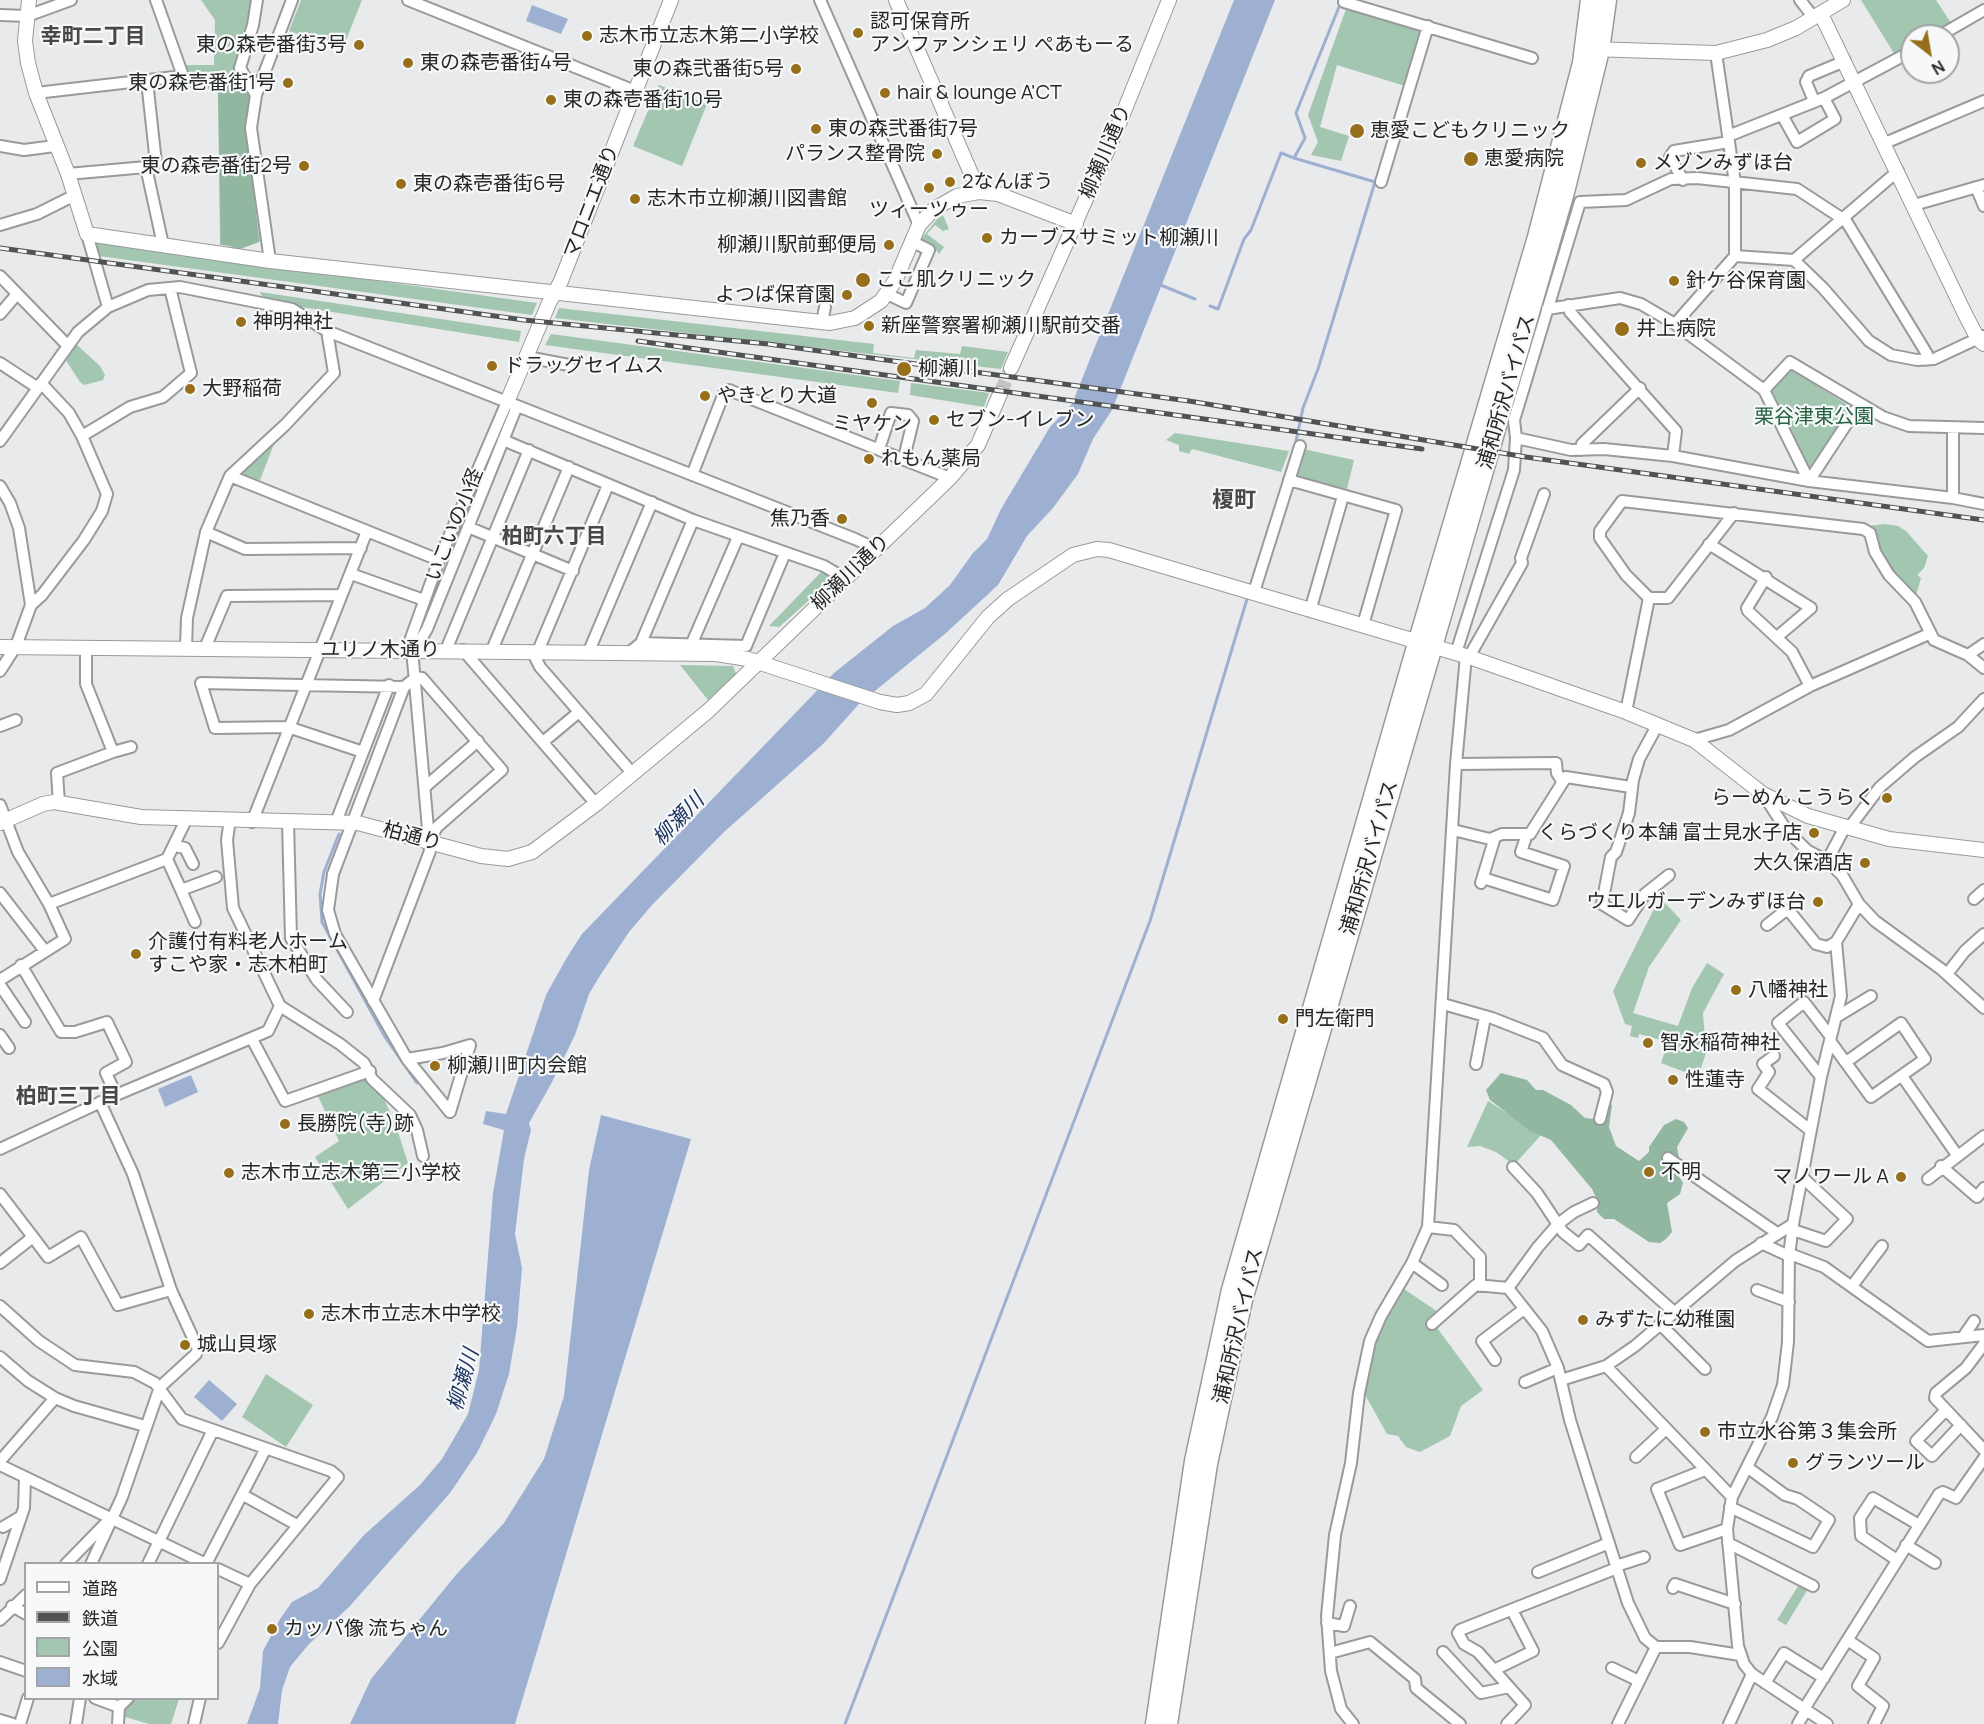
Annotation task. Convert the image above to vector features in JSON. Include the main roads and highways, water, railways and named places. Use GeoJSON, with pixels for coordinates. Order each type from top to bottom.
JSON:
{"type":"FeatureCollection","features":[{"type":"Feature","properties":{"kind":"highway","name":"浦和所沢バイパス"},"geometry":{"type":"LineString","coordinates":[[1590,0],[1592,49]]}},
{"type":"Feature","properties":{"kind":"highway","name":"浦和所沢バイパス"},"geometry":{"type":"LineString","coordinates":[[1168,1724],[1208,1464],[1243,1300],[1564,140],[1607,0]]}},
{"type":"Feature","properties":{"kind":"highway","name":"浦和所沢バイパス"},"geometry":{"type":"LineString","coordinates":[[1155,1724],[1194,1461],[1222,1329],[1425,644]]}},
{"type":"Feature","properties":{"kind":"water"},"geometry":{"type":"Polygon","coordinates":[[[1234,0],[1275,0],[1112,410],[1093,439],[1078,474],[1053,508],[1027,536],[998,585],[946,633],[859,704],[823,744],[724,832],[652,905],[629,932],[601,974],[589,994],[575,1035],[529,1123],[531,1130],[524,1159],[515,1234],[522,1268],[517,1327],[509,1374],[496,1414],[477,1453],[450,1493],[349,1607],[309,1644],[290,1667],[282,1690],[278,1724],[247,1724],[260,1688],[263,1651],[292,1602],[318,1588],[364,1535],[420,1485],[442,1459],[468,1414],[479,1370],[493,1193],[504,1130],[483,1124],[486,1111],[506,1114],[546,995],[566,959],[582,934],[834,673],[893,626],[925,608],[950,585],[973,553],[987,539],[1001,509],[1050,427],[1072,404],[1234,0]]]}},
{"type":"Feature","properties":{"kind":"water"},"geometry":{"type":"Polygon","coordinates":[[[532,5],[568,19],[561,34],[526,21],[532,5]]]}},
{"type":"Feature","properties":{"kind":"water"},"geometry":{"type":"Polygon","coordinates":[[[191,1075],[198,1092],[165,1107],[158,1089],[191,1075]]]}},
{"type":"Feature","properties":{"kind":"water"},"geometry":{"type":"Polygon","coordinates":[[[601,1115],[691,1139],[515,1724],[350,1724],[371,1679],[455,1576],[504,1523],[544,1459],[564,1396],[589,1170],[601,1115]]]}},
{"type":"Feature","properties":{"kind":"water"},"geometry":{"type":"Polygon","coordinates":[[[209,1380],[237,1404],[222,1421],[194,1397],[209,1380]]]}},
{"type":"Feature","properties":{"kind":"waterway"},"geometry":{"type":"LineString","coordinates":[[1295,446],[1303,408],[1318,369],[1375,182],[1294,158],[1305,138],[1296,113],[1341,2]]}},
{"type":"Feature","properties":{"kind":"waterway"},"geometry":{"type":"LineString","coordinates":[[1210,306],[1218,309],[1244,239],[1251,230],[1281,153],[1294,158]]}},
{"type":"Feature","properties":{"kind":"waterway"},"geometry":{"type":"LineString","coordinates":[[1158,284],[1195,299]]}},
{"type":"Feature","properties":{"kind":"waterway"},"geometry":{"type":"LineString","coordinates":[[1258,563],[1292,455]]}},
{"type":"Feature","properties":{"kind":"waterway"},"geometry":{"type":"LineString","coordinates":[[845,1724],[1150,921],[1247,599]]}},
{"type":"Feature","properties":{"kind":"waterway"},"geometry":{"type":"LineString","coordinates":[[339,834],[324,872],[320,894],[322,922],[385,1037],[417,1083]]}},
{"type":"Feature","properties":{"kind":"tunnel"},"geometry":{"type":"LineString","coordinates":[[1000,394],[1011,368]]}},
{"type":"Feature","properties":{"kind":"railway"},"geometry":{"type":"LineString","coordinates":[[0,248],[524,320],[768,344],[1189,401],[1526,457],[1984,520]]}},
{"type":"Feature","properties":{"kind":"railway"},"geometry":{"type":"LineString","coordinates":[[638,341],[1422,449]]}},
{"type":"Feature","properties":{"kind":"place","name":"認可保育所 アンファンシェリ ぺあもーる"},"geometry":{"type":"Point","coordinates":[858,33]}},
{"type":"Feature","properties":{"kind":"place","name":"志木市立志木第二小学校"},"geometry":{"type":"Point","coordinates":[587,36]}},
{"type":"Feature","properties":{"kind":"place","name":"東の森壱番街3号"},"geometry":{"type":"Point","coordinates":[359,45]}},
{"type":"Feature","properties":{"kind":"place","name":"東の森壱番街4号"},"geometry":{"type":"Point","coordinates":[408,63]}},
{"type":"Feature","properties":{"kind":"place","name":"東の森弐番街5号"},"geometry":{"type":"Point","coordinates":[796,69]}},
{"type":"Feature","properties":{"kind":"place","name":"東の森壱番街1号"},"geometry":{"type":"Point","coordinates":[288,83]}},
{"type":"Feature","properties":{"kind":"place","name":"hair & lounge A'CT"},"geometry":{"type":"Point","coordinates":[885,93]}},
{"type":"Feature","properties":{"kind":"place","name":"東の森壱番街10号"},"geometry":{"type":"Point","coordinates":[551,100]}},
{"type":"Feature","properties":{"kind":"place","name":"東の森弐番街7号"},"geometry":{"type":"Point","coordinates":[816,129]}},
{"type":"Feature","properties":{"kind":"place","name":"恵愛こどもクリニック"},"geometry":{"type":"Point","coordinates":[1357,131]}},
{"type":"Feature","properties":{"kind":"place","name":"パランス整骨院"},"geometry":{"type":"Point","coordinates":[937,154]}},
{"type":"Feature","properties":{"kind":"place","name":"恵愛病院"},"geometry":{"type":"Point","coordinates":[1471,159]}},
{"type":"Feature","properties":{"kind":"place","name":"メゾンみずほ台"},"geometry":{"type":"Point","coordinates":[1641,163]}},
{"type":"Feature","properties":{"kind":"place","name":"東の森壱番街2号"},"geometry":{"type":"Point","coordinates":[304,166]}},
{"type":"Feature","properties":{"kind":"place","name":"2なんぼう"},"geometry":{"type":"Point","coordinates":[950,182]}},
{"type":"Feature","properties":{"kind":"place","name":"東の森壱番街6号"},"geometry":{"type":"Point","coordinates":[401,184]}},
{"type":"Feature","properties":{"kind":"place","name":"ツィーツゥー"},"geometry":{"type":"Point","coordinates":[929,188]}},
{"type":"Feature","properties":{"kind":"place","name":"志木市立柳瀬川図書館"},"geometry":{"type":"Point","coordinates":[635,199]}},
{"type":"Feature","properties":{"kind":"place","name":"カーブスサミット柳瀬川"},"geometry":{"type":"Point","coordinates":[987,238]}},
{"type":"Feature","properties":{"kind":"place","name":"柳瀬川駅前郵便局"},"geometry":{"type":"Point","coordinates":[889,245]}},
{"type":"Feature","properties":{"kind":"place","name":"ここ肌クリニック"},"geometry":{"type":"Point","coordinates":[863,280]}},
{"type":"Feature","properties":{"kind":"place","name":"針ケ谷保育園"},"geometry":{"type":"Point","coordinates":[1674,281]}},
{"type":"Feature","properties":{"kind":"place","name":"よつば保育園"},"geometry":{"type":"Point","coordinates":[847,295]}},
{"type":"Feature","properties":{"kind":"place","name":"神明神社"},"geometry":{"type":"Point","coordinates":[241,322]}},
{"type":"Feature","properties":{"kind":"place","name":"新座警察署柳瀬川駅前交番"},"geometry":{"type":"Point","coordinates":[869,326]}},
{"type":"Feature","properties":{"kind":"place","name":"井上病院"},"geometry":{"type":"Point","coordinates":[1622,329]}},
{"type":"Feature","properties":{"kind":"place","name":"ドラッグセイムス"},"geometry":{"type":"Point","coordinates":[492,366]}},
{"type":"Feature","properties":{"kind":"place","name":"柳瀬川"},"geometry":{"type":"Point","coordinates":[904,369]}},
{"type":"Feature","properties":{"kind":"place","name":"大野稲荷"},"geometry":{"type":"Point","coordinates":[190,389]}},
{"type":"Feature","properties":{"kind":"place","name":"やきとり大道"},"geometry":{"type":"Point","coordinates":[705,396]}},
{"type":"Feature","properties":{"kind":"place","name":"ミヤケン"},"geometry":{"type":"Point","coordinates":[872,403]}},
{"type":"Feature","properties":{"kind":"place","name":"セブン-イレブン"},"geometry":{"type":"Point","coordinates":[934,420]}},
{"type":"Feature","properties":{"kind":"place","name":"れもん薬局"},"geometry":{"type":"Point","coordinates":[869,459]}},
{"type":"Feature","properties":{"kind":"place","name":"焦乃香"},"geometry":{"type":"Point","coordinates":[842,519]}},
{"type":"Feature","properties":{"kind":"place","name":"らーめん こうらく"},"geometry":{"type":"Point","coordinates":[1887,798]}},
{"type":"Feature","properties":{"kind":"place","name":"くらづくり本舗 富士見水子店"},"geometry":{"type":"Point","coordinates":[1814,833]}},
{"type":"Feature","properties":{"kind":"place","name":"大久保酒店"},"geometry":{"type":"Point","coordinates":[1865,863]}},
{"type":"Feature","properties":{"kind":"place","name":"ウエルガーデンみずほ台"},"geometry":{"type":"Point","coordinates":[1818,902]}},
{"type":"Feature","properties":{"kind":"place","name":"介護付有料老人ホーム すこや家・志木柏町"},"geometry":{"type":"Point","coordinates":[136,954]}},
{"type":"Feature","properties":{"kind":"place","name":"八幡神社"},"geometry":{"type":"Point","coordinates":[1736,990]}},
{"type":"Feature","properties":{"kind":"place","name":"門左衛門"},"geometry":{"type":"Point","coordinates":[1283,1019]}},
{"type":"Feature","properties":{"kind":"place","name":"智永稲荷神社"},"geometry":{"type":"Point","coordinates":[1648,1043]}},
{"type":"Feature","properties":{"kind":"place","name":"柳瀬川町内会館"},"geometry":{"type":"Point","coordinates":[435,1066]}},
{"type":"Feature","properties":{"kind":"place","name":"性蓮寺"},"geometry":{"type":"Point","coordinates":[1673,1080]}},
{"type":"Feature","properties":{"kind":"place","name":"長勝院(寺)跡"},"geometry":{"type":"Point","coordinates":[285,1124]}},
{"type":"Feature","properties":{"kind":"place","name":"不明"},"geometry":{"type":"Point","coordinates":[1649,1172]}},
{"type":"Feature","properties":{"kind":"place","name":"志木市立志木第三小学校"},"geometry":{"type":"Point","coordinates":[229,1173]}},
{"type":"Feature","properties":{"kind":"place","name":"マノワール A"},"geometry":{"type":"Point","coordinates":[1901,1177]}},
{"type":"Feature","properties":{"kind":"place","name":"志木市立志木中学校"},"geometry":{"type":"Point","coordinates":[309,1314]}},
{"type":"Feature","properties":{"kind":"place","name":"みずたに幼稚園"},"geometry":{"type":"Point","coordinates":[1583,1320]}},
{"type":"Feature","properties":{"kind":"place","name":"城山貝塚"},"geometry":{"type":"Point","coordinates":[185,1345]}},
{"type":"Feature","properties":{"kind":"place","name":"市立水谷第３集会所"},"geometry":{"type":"Point","coordinates":[1705,1432]}},
{"type":"Feature","properties":{"kind":"place","name":"グランツール"},"geometry":{"type":"Point","coordinates":[1793,1463]}},
{"type":"Feature","properties":{"kind":"place","name":"カッパ像 流ちゃん"},"geometry":{"type":"Point","coordinates":[272,1629]}},
{"type":"Feature","properties":{"kind":"district","name":"幸町二丁目"},"geometry":{"type":"Point","coordinates":[93,37]}},
{"type":"Feature","properties":{"kind":"district","name":"榎町"},"geometry":{"type":"Point","coordinates":[1234,501]}},
{"type":"Feature","properties":{"kind":"district","name":"柏町六丁目"},"geometry":{"type":"Point","coordinates":[554,537]}},
{"type":"Feature","properties":{"kind":"district","name":"柏町三丁目"},"geometry":{"type":"Point","coordinates":[68,1097]}},
{"type":"Feature","properties":{"kind":"park label","name":"栗谷津東公園"},"geometry":{"type":"Point","coordinates":[1814,417]}}]}
